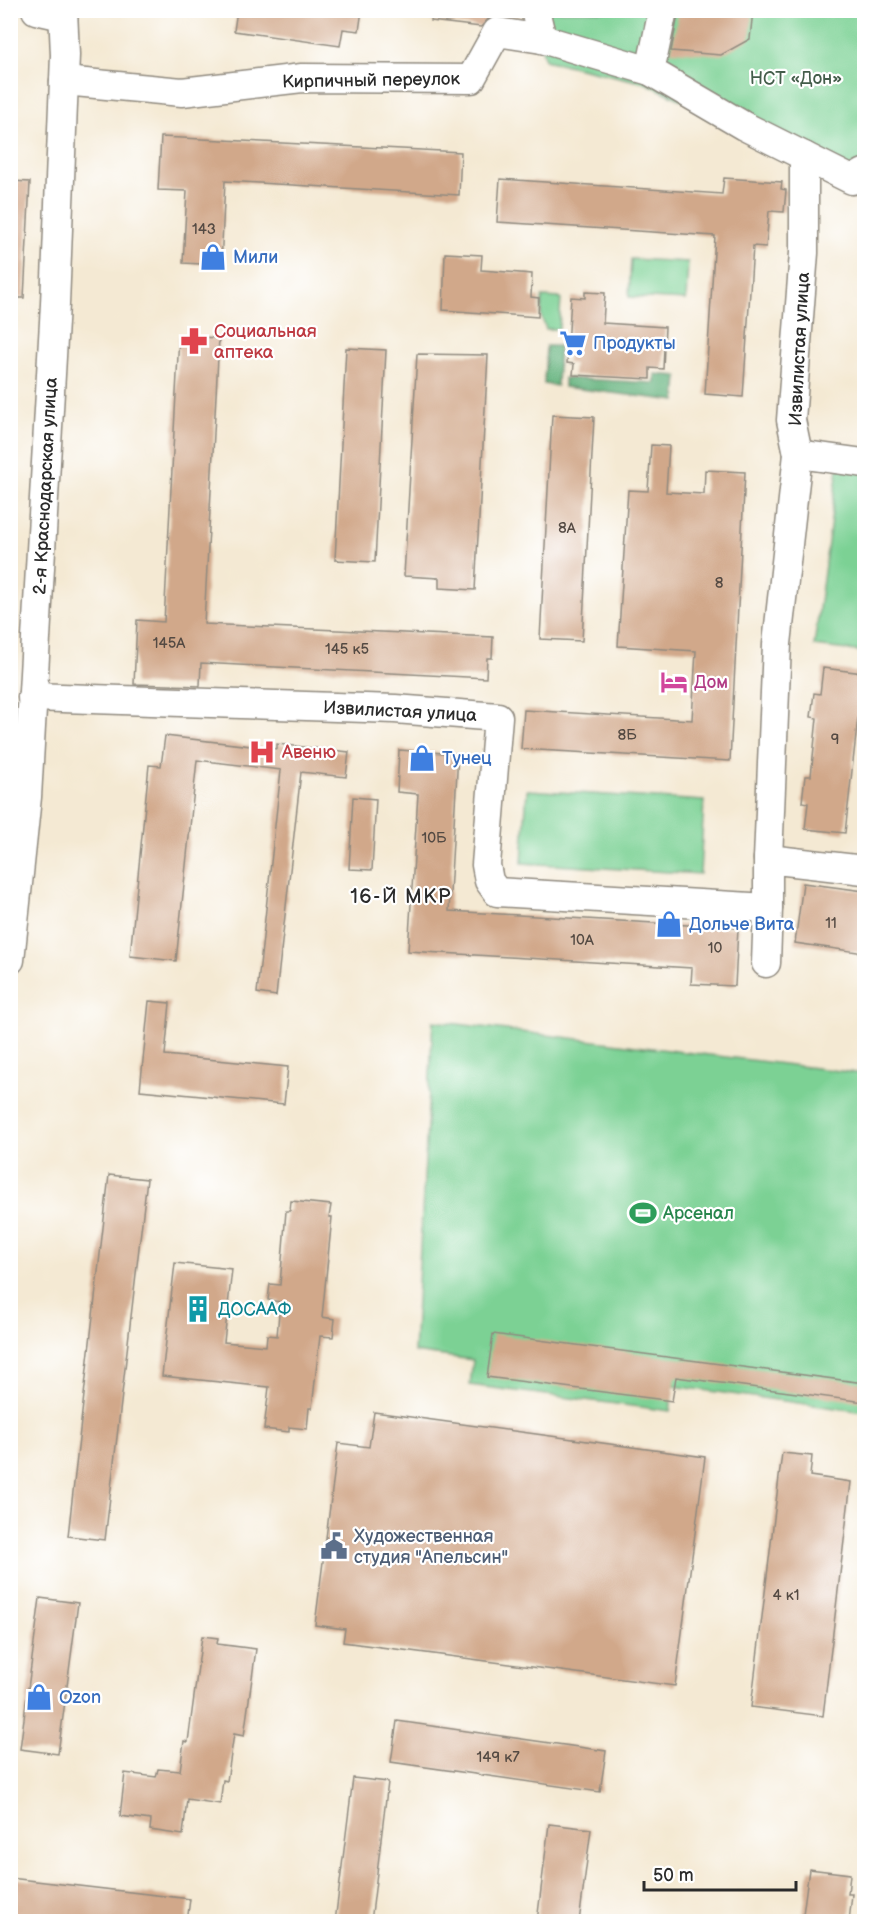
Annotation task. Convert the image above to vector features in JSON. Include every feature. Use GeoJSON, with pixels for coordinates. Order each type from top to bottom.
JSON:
{"type":"FeatureCollection","features":[{"type":"Feature","properties":{"kind":"street"},"geometry":{"type":"LineString","coordinates":[[535,10],[542,39]]}},
{"type":"Feature","properties":{"kind":"street"},"geometry":{"type":"LineString","coordinates":[[650,71],[663,10]]}},
{"type":"Feature","properties":{"kind":"street","name":"2-я Краснодарская улица"},"geometry":{"type":"LineString","coordinates":[[10,960],[27,797],[54,316],[64,81],[52,12]]}},
{"type":"Feature","properties":{"kind":"street","name":"Кирпичный переулок"},"geometry":{"type":"LineString","coordinates":[[64,81],[182,92],[302,78],[471,79],[497,32],[542,39],[650,71],[744,126],[804,156]]}},
{"type":"Feature","properties":{"kind":"street"},"geometry":{"type":"LineString","coordinates":[[804,156],[852,180],[864,173]]}},
{"type":"Feature","properties":{"kind":"street","name":"Извилистая улица"},"geometry":{"type":"LineString","coordinates":[[766,963],[777,644],[798,454],[791,420],[804,253],[804,156]]}},
{"type":"Feature","properties":{"kind":"street"},"geometry":{"type":"LineString","coordinates":[[798,454],[864,463]]}},
{"type":"Feature","properties":{"kind":"street","name":"Извилистая улица"},"geometry":{"type":"LineString","coordinates":[[32,697],[395,709],[498,717],[486,865],[489,881],[497,892],[768,908]]}},
{"type":"Feature","properties":{"kind":"street"},"geometry":{"type":"LineString","coordinates":[[768,859],[864,870]]}},
{"type":"Feature","properties":{"kind":"green space","name":"НСТ «Дон»"},"geometry":{"type":"Polygon","coordinates":[[[531,11],[864,11],[864,184],[645,83],[545,60],[531,11]]]}},
{"type":"Feature","properties":{"kind":"green space"},"geometry":{"type":"Polygon","coordinates":[[[631,259],[688,262],[686,300],[629,297],[631,259]]]}},
{"type":"Feature","properties":{"kind":"green space"},"geometry":{"type":"Polygon","coordinates":[[[542,297],[561,298],[559,329],[546,329],[541,316],[542,297]]]}},
{"type":"Feature","properties":{"kind":"green space"},"geometry":{"type":"Polygon","coordinates":[[[546,346],[559,346],[557,386],[544,384],[546,346]]]}},
{"type":"Feature","properties":{"kind":"green space"},"geometry":{"type":"Polygon","coordinates":[[[655,374],[678,376],[676,401],[564,387],[564,378],[655,383],[655,374]]]}},
{"type":"Feature","properties":{"kind":"green space"},"geometry":{"type":"Polygon","coordinates":[[[838,468],[864,472],[864,652],[814,646],[838,468]]]}},
{"type":"Feature","properties":{"kind":"green space"},"geometry":{"type":"Polygon","coordinates":[[[527,790],[704,801],[700,874],[522,863],[527,790]]]}},
{"type":"Feature","properties":{"kind":"green space","name":"Арсенал"},"geometry":{"type":"Polygon","coordinates":[[[433,1021],[864,1074],[864,1412],[673,1386],[670,1411],[470,1385],[473,1360],[414,1352],[433,1021]]]}},
{"type":"Feature","properties":{"kind":"building"},"geometry":{"type":"Polygon","coordinates":[[[237,10],[362,10],[359,31],[343,29],[340,46],[234,31],[237,10]]]}},
{"type":"Feature","properties":{"kind":"building"},"geometry":{"type":"Polygon","coordinates":[[[432,10],[519,10],[520,17],[490,17],[481,27],[431,21],[432,10]]]}},
{"type":"Feature","properties":{"kind":"building"},"geometry":{"type":"Polygon","coordinates":[[[679,10],[753,10],[750,39],[721,55],[671,51],[679,10]]]}},
{"type":"Feature","properties":{"kind":"building"},"geometry":{"type":"Polygon","coordinates":[[[161,137],[461,152],[459,195],[225,181],[221,265],[183,263],[187,191],[158,190],[161,137]]]}},
{"type":"Feature","properties":{"kind":"building"},"geometry":{"type":"Polygon","coordinates":[[[724,178],[782,182],[781,189],[786,190],[784,212],[769,211],[766,247],[753,246],[743,397],[705,394],[715,236],[497,222],[500,179],[722,194],[724,178]]]}},
{"type":"Feature","properties":{"kind":"building"},"geometry":{"type":"Polygon","coordinates":[[[10,181],[30,182],[24,298],[10,298],[10,181]]]}},
{"type":"Feature","properties":{"kind":"building"},"geometry":{"type":"Polygon","coordinates":[[[445,253],[482,255],[481,270],[532,274],[531,297],[539,298],[538,317],[443,310],[445,253]]]}},
{"type":"Feature","properties":{"kind":"building"},"geometry":{"type":"Polygon","coordinates":[[[585,292],[605,293],[603,323],[665,327],[663,369],[650,368],[650,379],[573,375],[574,364],[567,363],[571,297],[585,298],[585,292]]]}},
{"type":"Feature","properties":{"kind":"building"},"geometry":{"type":"Polygon","coordinates":[[[179,336],[219,338],[204,624],[493,637],[492,658],[487,658],[486,678],[201,663],[200,686],[134,684],[137,620],[164,622],[179,336]]]}},
{"type":"Feature","properties":{"kind":"building"},"geometry":{"type":"Polygon","coordinates":[[[346,348],[386,350],[375,562],[335,560],[346,348]]]}},
{"type":"Feature","properties":{"kind":"building"},"geometry":{"type":"Polygon","coordinates":[[[417,354],[488,355],[475,590],[439,588],[439,578],[404,576],[417,354]]]}},
{"type":"Feature","properties":{"kind":"building"},"geometry":{"type":"Polygon","coordinates":[[[552,415],[594,417],[582,641],[540,639],[552,415]]]}},
{"type":"Feature","properties":{"kind":"building"},"geometry":{"type":"Polygon","coordinates":[[[651,445],[669,446],[666,492],[704,494],[705,470],[745,472],[730,761],[521,749],[524,710],[692,720],[696,651],[618,646],[628,490],[648,491],[651,445]]]}},
{"type":"Feature","properties":{"kind":"building"},"geometry":{"type":"Polygon","coordinates":[[[823,668],[863,673],[845,833],[805,829],[808,803],[802,802],[805,776],[811,776],[817,718],[811,717],[814,693],[820,694],[823,668]]]}},
{"type":"Feature","properties":{"kind":"building"},"geometry":{"type":"Polygon","coordinates":[[[165,736],[277,749],[277,744],[349,752],[346,777],[301,772],[276,996],[257,993],[281,770],[197,760],[176,961],[130,956],[149,765],[161,766],[165,736]]]}},
{"type":"Feature","properties":{"kind":"building"},"geometry":{"type":"Polygon","coordinates":[[[399,750],[458,754],[449,911],[738,928],[735,986],[691,984],[692,968],[408,951],[418,794],[397,792],[399,750]]]}},
{"type":"Feature","properties":{"kind":"building"},"geometry":{"type":"Polygon","coordinates":[[[353,797],[376,799],[372,870],[349,869],[353,797]]]}},
{"type":"Feature","properties":{"kind":"building"},"geometry":{"type":"Polygon","coordinates":[[[803,883],[864,891],[864,953],[795,943],[803,883]]]}},
{"type":"Feature","properties":{"kind":"building"},"geometry":{"type":"Polygon","coordinates":[[[149,1001],[170,1003],[165,1055],[288,1067],[284,1104],[140,1090],[149,1001]]]}},
{"type":"Feature","properties":{"kind":"building"},"geometry":{"type":"Polygon","coordinates":[[[109,1175],[147,1179],[105,1540],[68,1536],[109,1175]]]}},
{"type":"Feature","properties":{"kind":"building","name":"ДОСААФ"},"geometry":{"type":"Polygon","coordinates":[[[291,1201],[331,1205],[329,1217],[332,1217],[322,1317],[335,1319],[333,1337],[320,1336],[312,1408],[309,1408],[307,1429],[289,1427],[289,1432],[264,1429],[269,1387],[162,1376],[175,1263],[232,1269],[224,1342],[266,1346],[267,1335],[277,1336],[280,1302],[268,1300],[270,1284],[280,1285],[286,1211],[290,1211],[291,1201]]]}},
{"type":"Feature","properties":{"kind":"building"},"geometry":{"type":"Polygon","coordinates":[[[493,1334],[864,1383],[864,1402],[676,1377],[672,1401],[487,1377],[493,1334]]]}},
{"type":"Feature","properties":{"kind":"building"},"geometry":{"type":"Polygon","coordinates":[[[374,1412],[705,1457],[675,1686],[343,1642],[345,1629],[315,1625],[338,1443],[369,1447],[374,1412]]]}},
{"type":"Feature","properties":{"kind":"building"},"geometry":{"type":"Polygon","coordinates":[[[782,1453],[812,1456],[810,1476],[851,1482],[823,1716],[751,1707],[782,1453]]]}},
{"type":"Feature","properties":{"kind":"building"},"geometry":{"type":"Polygon","coordinates":[[[40,1598],[78,1603],[58,1754],[20,1749],[40,1598]]]}},
{"type":"Feature","properties":{"kind":"building"},"geometry":{"type":"Polygon","coordinates":[[[202,1636],[218,1638],[217,1644],[256,1649],[244,1736],[234,1734],[227,1781],[223,1780],[220,1804],[187,1799],[183,1835],[150,1830],[151,1820],[120,1816],[125,1773],[156,1777],[158,1769],[180,1771],[184,1741],[188,1742],[202,1636]]]}},
{"type":"Feature","properties":{"kind":"building"},"geometry":{"type":"Polygon","coordinates":[[[397,1721],[606,1751],[600,1792],[391,1762],[397,1721]]]}},
{"type":"Feature","properties":{"kind":"building"},"geometry":{"type":"Polygon","coordinates":[[[353,1778],[388,1782],[371,1922],[335,1922],[353,1778]]]}},
{"type":"Feature","properties":{"kind":"building"},"geometry":{"type":"Polygon","coordinates":[[[549,1824],[591,1829],[579,1922],[537,1922],[549,1824]]]}},
{"type":"Feature","properties":{"kind":"building"},"geometry":{"type":"Polygon","coordinates":[[[809,1869],[850,1874],[848,1894],[852,1894],[849,1922],[802,1922],[809,1869]]]}},
{"type":"Feature","properties":{"kind":"building"},"geometry":{"type":"Polygon","coordinates":[[[10,1878],[190,1899],[187,1922],[10,1922],[10,1878]]]}},
{"type":"Feature","properties":{"kind":"place","name":"Мили"},"geometry":{"type":"Point","coordinates":[213,257]}},
{"type":"Feature","properties":{"kind":"place","name":"Социальная аптека"},"geometry":{"type":"Point","coordinates":[194,341]}},
{"type":"Feature","properties":{"kind":"place","name":"Продукты"},"geometry":{"type":"Point","coordinates":[573,343]}},
{"type":"Feature","properties":{"kind":"place","name":"Дом"},"geometry":{"type":"Point","coordinates":[674,682]}},
{"type":"Feature","properties":{"kind":"place","name":"Авеню"},"geometry":{"type":"Point","coordinates":[262,752]}},
{"type":"Feature","properties":{"kind":"place","name":"Тунец"},"geometry":{"type":"Point","coordinates":[422,758]}},
{"type":"Feature","properties":{"kind":"place","name":"Дольче Вита"},"geometry":{"type":"Point","coordinates":[669,924]}},
{"type":"Feature","properties":{"kind":"place","name":"Арсенал"},"geometry":{"type":"Point","coordinates":[643,1213]}},
{"type":"Feature","properties":{"kind":"place","name":"ДОСААФ"},"geometry":{"type":"Point","coordinates":[198,1309]}},
{"type":"Feature","properties":{"kind":"place","name":"Художественная студия \"Апельсин\""},"geometry":{"type":"Point","coordinates":[334,1546]}},
{"type":"Feature","properties":{"kind":"place","name":"Ozon"},"geometry":{"type":"Point","coordinates":[39,1697]}},
{"type":"Feature","properties":{"kind":"district","name":"16-Й МКР"},"geometry":{"type":"Point","coordinates":[401,896]}}]}
